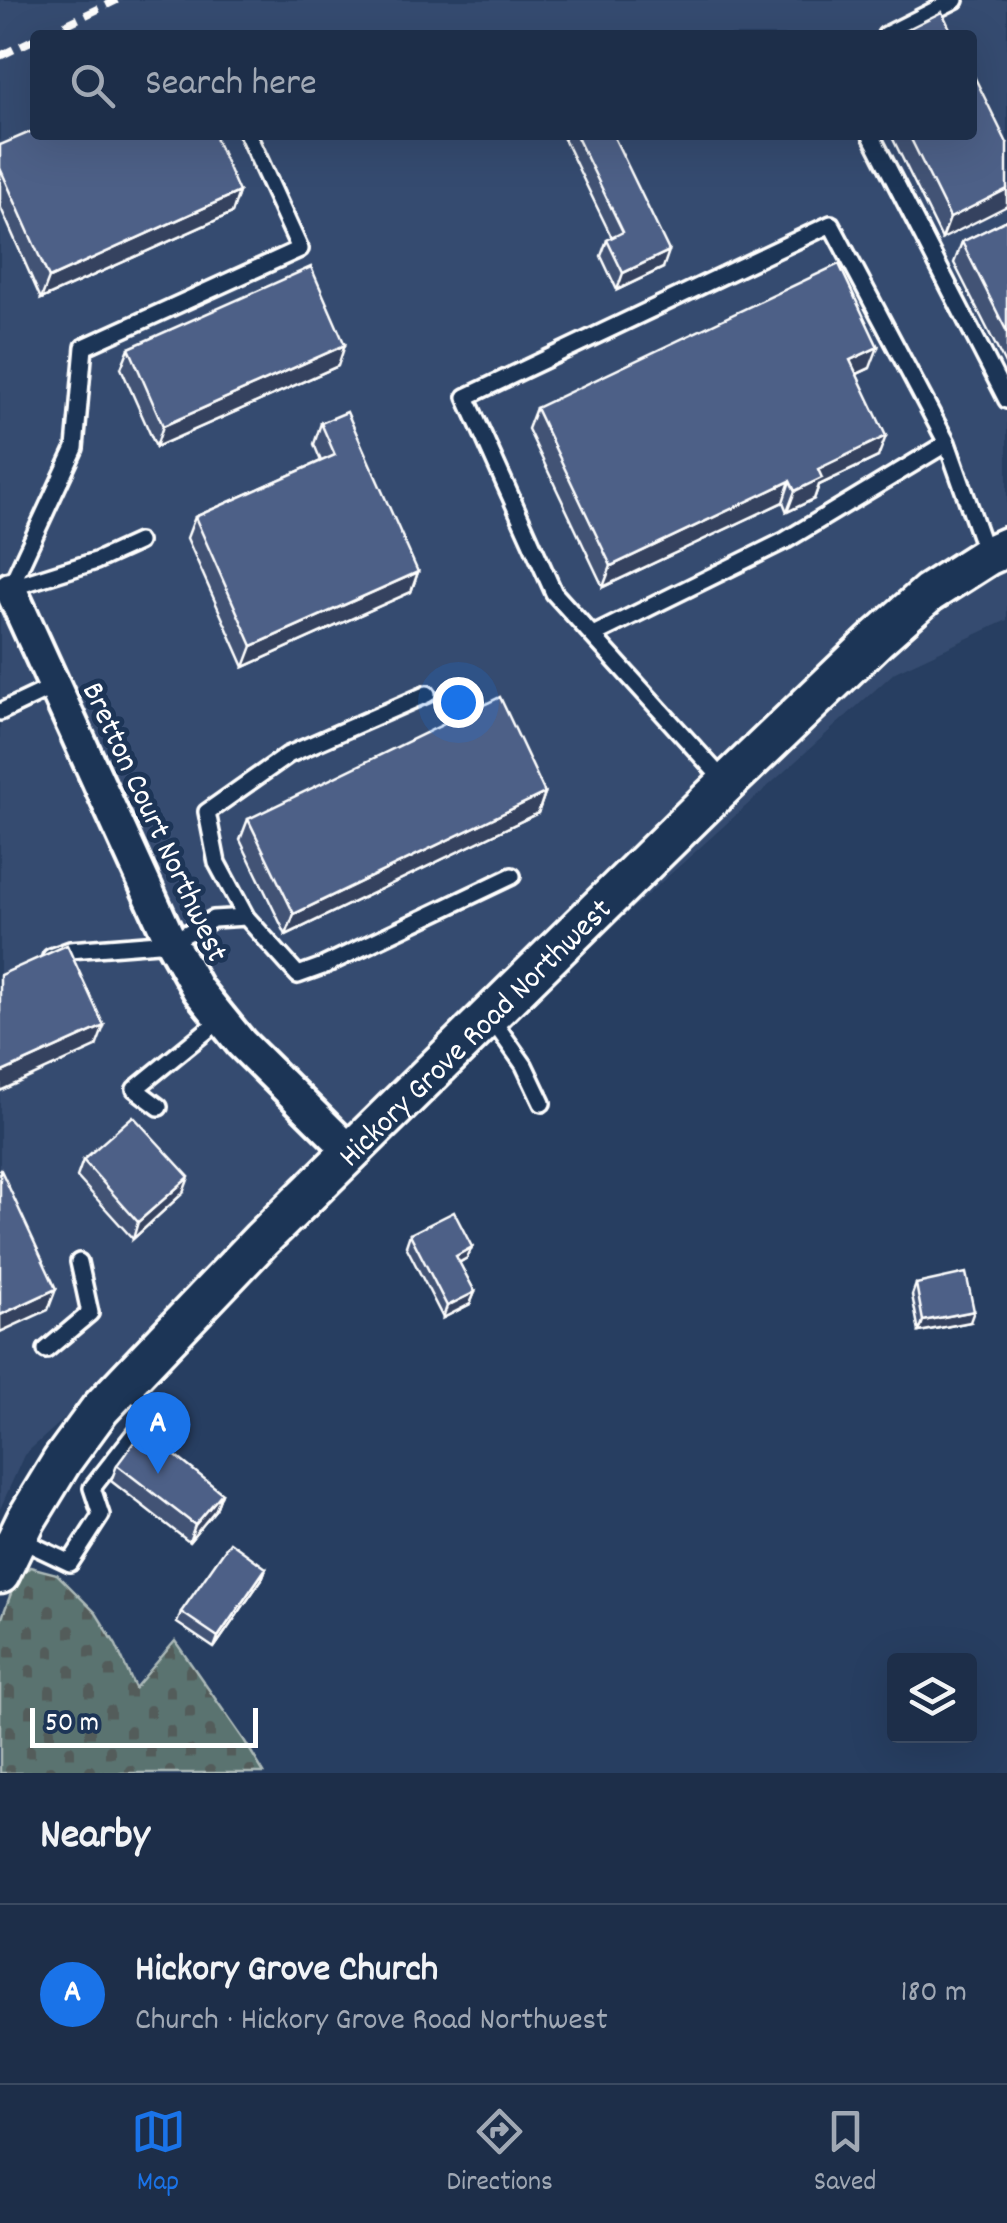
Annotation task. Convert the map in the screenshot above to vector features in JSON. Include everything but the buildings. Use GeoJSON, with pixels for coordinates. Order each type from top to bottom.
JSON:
{"type":"FeatureCollection","features":[{"type":"Feature","properties":{"kind":"street","name":"Hickory Grove Road Northwest"},"geometry":{"type":"LineString","coordinates":[[0,1574],[62,1460],[100,1409],[261,1240],[352,1160],[490,1016],[877,639],[929,593],[997,552]]}},
{"type":"Feature","properties":{"kind":"street","name":"Bretton Court Northwest"},"geometry":{"type":"LineString","coordinates":[[5,585],[171,942],[198,990],[220,1019],[352,1160]]}},
{"type":"Feature","properties":{"kind":"lane"},"geometry":{"type":"LineString","coordinates":[[896,30],[955,0]]}},
{"type":"Feature","properties":{"kind":"lane"},"geometry":{"type":"LineString","coordinates":[[5,585],[75,448],[84,347],[300,249],[250,140]]}},
{"type":"Feature","properties":{"kind":"lane"},"geometry":{"type":"LineString","coordinates":[[874,140],[1007,400]]}},
{"type":"Feature","properties":{"kind":"lane"},"geometry":{"type":"LineString","coordinates":[[726,783],[554,592],[466,396],[830,224],[947,443],[997,552]]}},
{"type":"Feature","properties":{"kind":"lane"},"geometry":{"type":"LineString","coordinates":[[592,635],[786,540],[947,443]]}},
{"type":"Feature","properties":{"kind":"lane"},"geometry":{"type":"LineString","coordinates":[[5,585],[96,560],[138,542]]}},
{"type":"Feature","properties":{"kind":"lane"},"geometry":{"type":"LineString","coordinates":[[0,712],[55,686]]}},
{"type":"Feature","properties":{"kind":"lane"},"geometry":{"type":"LineString","coordinates":[[427,694],[288,754],[207,812],[216,863],[246,917],[298,975],[512,876]]}},
{"type":"Feature","properties":{"kind":"lane"},"geometry":{"type":"LineString","coordinates":[[35,962],[70,950],[171,942],[213,919],[246,917]]}},
{"type":"Feature","properties":{"kind":"lane"},"geometry":{"type":"LineString","coordinates":[[490,1016],[524,1065],[542,1103]]}},
{"type":"Feature","properties":{"kind":"lane"},"geometry":{"type":"LineString","coordinates":[[159,1107],[135,1089],[220,1019]]}},
{"type":"Feature","properties":{"kind":"lane"},"geometry":{"type":"LineString","coordinates":[[46,1350],[90,1313],[80,1262]]}},
{"type":"Feature","properties":{"kind":"lane"},"geometry":{"type":"LineString","coordinates":[[123,1386],[168,1420]]}},
{"type":"Feature","properties":{"kind":"lane"},"geometry":{"type":"LineString","coordinates":[[17,1538],[70,1563],[101,1515],[92,1488],[154,1409]]}},
{"type":"Feature","properties":{"kind":"shaded area"},"geometry":{"type":"Polygon","coordinates":[[[0,0],[1007,0],[1007,620],[895,672],[24,1455],[0,1509],[0,0]]]}},
{"type":"Feature","properties":{"kind":"green space"},"geometry":{"type":"Polygon","coordinates":[[[30,1567],[57,1574],[96,1613],[135,1688],[175,1641],[264,1773],[0,1773],[0,1623],[16,1580],[30,1567]]]}},
{"type":"Feature","properties":{"kind":"railway"},"geometry":{"type":"LineString","coordinates":[[54,30],[117,0]]}},
{"type":"Feature","properties":{"kind":"railway"},"geometry":{"type":"LineString","coordinates":[[0,56],[30,41]]}},
{"type":"Feature","properties":{"kind":"place","name":"Hickory Grove Church"},"geometry":{"type":"Point","coordinates":[158,1474]}}]}
